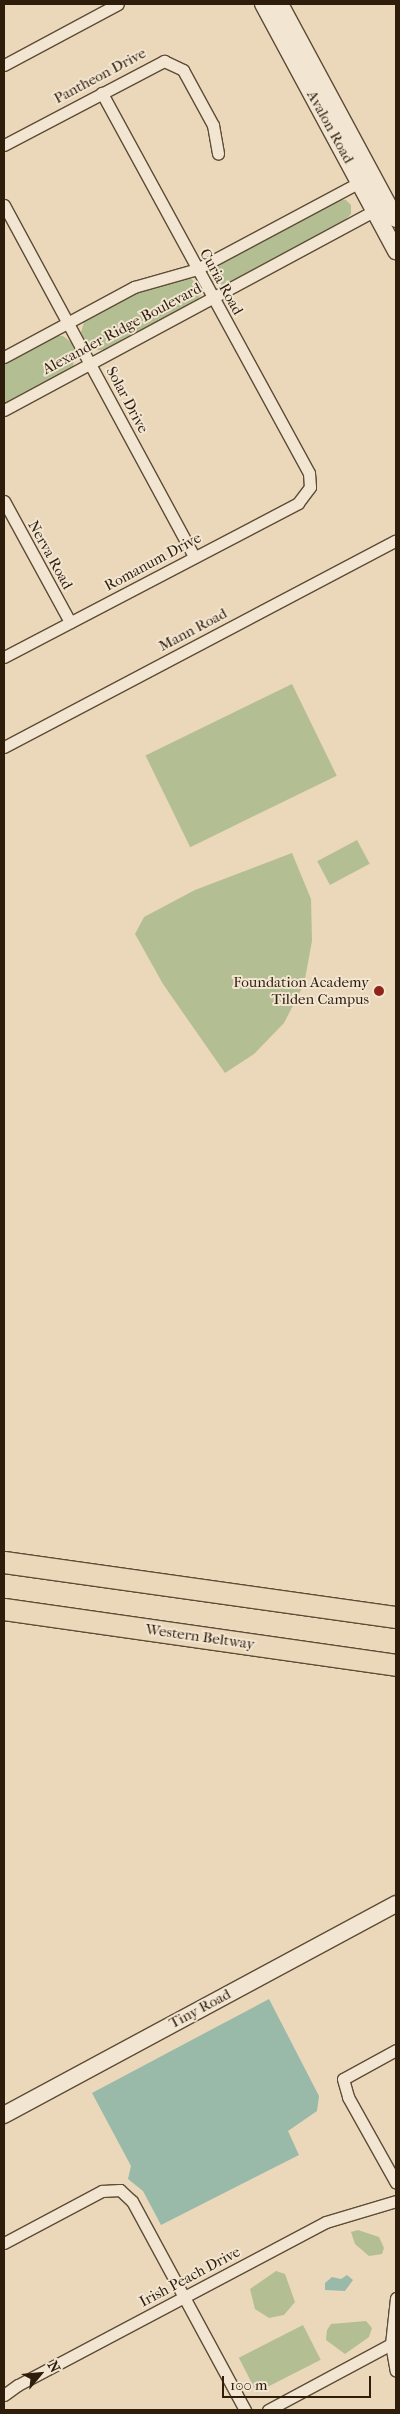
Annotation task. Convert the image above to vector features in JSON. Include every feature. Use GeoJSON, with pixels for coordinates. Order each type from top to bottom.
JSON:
{"type":"FeatureCollection","features":[{"type":"Feature","properties":{"kind":"highway"},"geometry":{"type":"LineString","coordinates":[[4,1549],[137,1580]]}},
{"type":"Feature","properties":{"kind":"highway"},"geometry":{"type":"LineString","coordinates":[[4,1562],[396,1617]]}},
{"type":"Feature","properties":{"kind":"highway","name":"Western Beltway"},"geometry":{"type":"LineString","coordinates":[[4,1609],[396,1665]]}},
{"type":"Feature","properties":{"kind":"highway"},"geometry":{"type":"LineString","coordinates":[[4,1622],[147,1630]]}},
{"type":"Feature","properties":{"kind":"main road","name":"Avalon Road"},"geometry":{"type":"LineString","coordinates":[[263,4],[366,179]]}},
{"type":"Feature","properties":{"kind":"main road","name":"Avalon Road"},"geometry":{"type":"LineString","coordinates":[[280,4],[381,207],[396,251]]}},
{"type":"Feature","properties":{"kind":"main road","name":"Avalon Road"},"geometry":{"type":"LineString","coordinates":[[381,207],[396,219]]}},
{"type":"Feature","properties":{"kind":"main road","name":"Tiny Road"},"geometry":{"type":"LineString","coordinates":[[4,2115],[396,1904]]}},
{"type":"Feature","properties":{"kind":"street"},"geometry":{"type":"LineString","coordinates":[[4,65],[118,4]]}},
{"type":"Feature","properties":{"kind":"street","name":"Pantheon Drive"},"geometry":{"type":"LineString","coordinates":[[4,145],[153,64],[173,63],[183,70],[213,125],[218,154]]}},
{"type":"Feature","properties":{"kind":"street","name":"Curia Road"},"geometry":{"type":"LineString","coordinates":[[102,92],[309,473],[310,487]]}},
{"type":"Feature","properties":{"kind":"street","name":"Alexander Ridge Boulevard"},"geometry":{"type":"LineString","coordinates":[[4,357],[134,287],[197,269],[366,179]]}},
{"type":"Feature","properties":{"kind":"street","name":"Solar Drive"},"geometry":{"type":"LineString","coordinates":[[4,205],[194,557]]}},
{"type":"Feature","properties":{"kind":"street","name":"Alexander Ridge Boulevard"},"geometry":{"type":"LineString","coordinates":[[4,410],[381,207]]}},
{"type":"Feature","properties":{"kind":"street","name":"Romanum Drive"},"geometry":{"type":"LineString","coordinates":[[4,657],[298,503],[310,487]]}},
{"type":"Feature","properties":{"kind":"street","name":"Nerva Road"},"geometry":{"type":"LineString","coordinates":[[4,502],[70,622]]}},
{"type":"Feature","properties":{"kind":"street","name":"Mann Road"},"geometry":{"type":"LineString","coordinates":[[4,747],[396,540]]}},
{"type":"Feature","properties":{"kind":"street"},"geometry":{"type":"LineString","coordinates":[[396,2050],[343,2079],[348,2096],[396,2182]]}},
{"type":"Feature","properties":{"kind":"street"},"geometry":{"type":"LineString","coordinates":[[4,2243],[102,2191],[120,2190],[132,2201],[245,2410]]}},
{"type":"Feature","properties":{"kind":"street","name":"Irish Peach Drive"},"geometry":{"type":"LineString","coordinates":[[4,2395],[18,2385],[326,2222],[396,2202]]}},
{"type":"Feature","properties":{"kind":"street"},"geometry":{"type":"LineString","coordinates":[[396,2298],[391,2344],[396,2371]]}},
{"type":"Feature","properties":{"kind":"street"},"geometry":{"type":"LineString","coordinates":[[268,2410],[391,2344]]}},
{"type":"Feature","properties":{"kind":"shaded area"},"geometry":{"type":"Polygon","coordinates":[[[337,199],[346,200],[351,205],[351,214],[345,220],[224,285],[212,282],[210,271],[215,265],[337,199]]]}},
{"type":"Feature","properties":{"kind":"shaded area"},"geometry":{"type":"Polygon","coordinates":[[[190,278],[200,286],[201,295],[197,300],[105,350],[96,350],[86,344],[81,332],[85,319],[134,292],[190,278]]]}},
{"type":"Feature","properties":{"kind":"shaded area"},"geometry":{"type":"Polygon","coordinates":[[[52,336],[63,336],[72,343],[76,353],[73,366],[4,405],[4,362],[52,336]]]}},
{"type":"Feature","properties":{"kind":"shaded area"},"geometry":{"type":"Polygon","coordinates":[[[292,684],[337,776],[190,847],[145,755],[292,684]]]}},
{"type":"Feature","properties":{"kind":"shaded area"},"geometry":{"type":"Polygon","coordinates":[[[357,840],[370,864],[330,885],[317,861],[357,840]]]}},
{"type":"Feature","properties":{"kind":"shaded area"},"geometry":{"type":"Polygon","coordinates":[[[292,853],[311,899],[312,941],[304,984],[284,1023],[254,1054],[225,1073],[163,984],[135,934],[144,917],[195,890],[292,853]]]}},
{"type":"Feature","properties":{"kind":"shaded area"},"geometry":{"type":"Polygon","coordinates":[[[269,1999],[319,2096],[317,2111],[288,2131],[299,2155],[161,2225],[143,2191],[128,2179],[131,2166],[92,2093],[269,1999]]]}},
{"type":"Feature","properties":{"kind":"shaded area"},"geometry":{"type":"Polygon","coordinates":[[[358,2230],[379,2237],[384,2248],[382,2254],[369,2256],[355,2244],[351,2232],[358,2230]]]}},
{"type":"Feature","properties":{"kind":"shaded area"},"geometry":{"type":"Polygon","coordinates":[[[276,2271],[285,2274],[295,2302],[284,2315],[269,2318],[255,2309],[250,2289],[276,2271]]]}},
{"type":"Feature","properties":{"kind":"shaded area"},"geometry":{"type":"Polygon","coordinates":[[[347,2275],[353,2280],[345,2291],[325,2290],[325,2283],[332,2277],[341,2279],[347,2275]]]}},
{"type":"Feature","properties":{"kind":"shaded area"},"geometry":{"type":"Polygon","coordinates":[[[366,2321],[372,2328],[369,2337],[345,2354],[326,2340],[327,2330],[331,2324],[366,2321]]]}},
{"type":"Feature","properties":{"kind":"shaded area"},"geometry":{"type":"Polygon","coordinates":[[[303,2325],[321,2360],[257,2392],[239,2358],[303,2325]]]}},
{"type":"Feature","properties":{"kind":"place","name":"Foundation Academy Tilden Campus"},"geometry":{"type":"Point","coordinates":[379,991]}}]}
